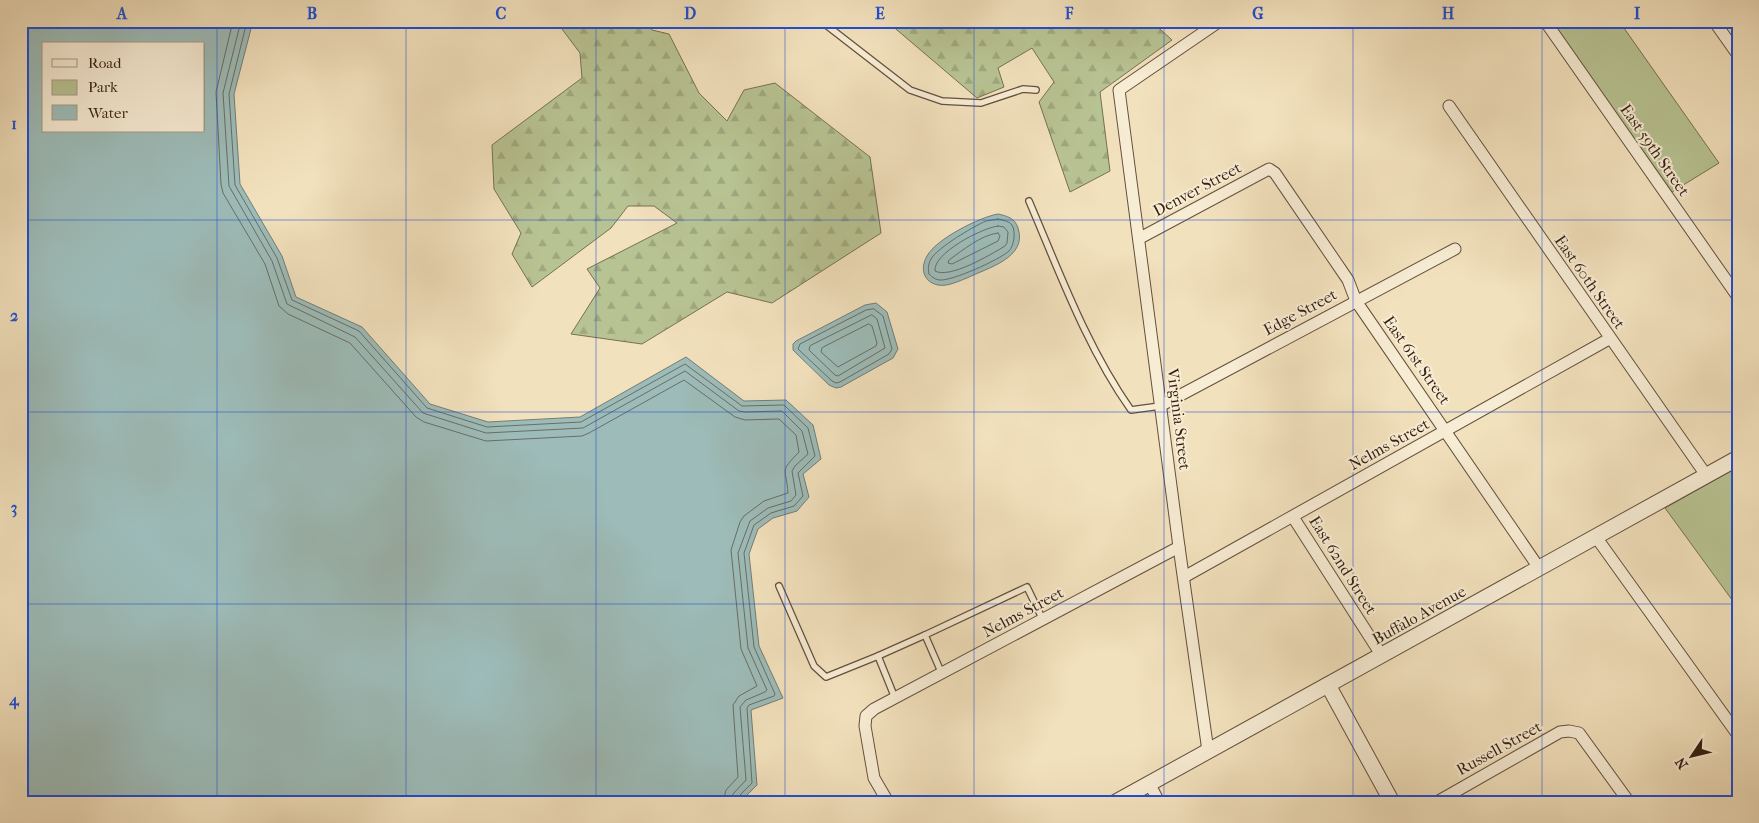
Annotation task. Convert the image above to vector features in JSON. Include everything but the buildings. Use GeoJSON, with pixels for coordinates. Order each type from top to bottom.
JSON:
{"type":"FeatureCollection","features":[{"type":"Feature","properties":{"kind":"street","name":"Virginia Street"},"geometry":{"type":"LineString","coordinates":[[1208,751],[1160,406],[1140,238],[1119,90],[1220,21]]}},
{"type":"Feature","properties":{"kind":"street","name":"East 59th Street"},"geometry":{"type":"LineString","coordinates":[[1545,21],[1738,297]]}},
{"type":"Feature","properties":{"kind":"street"},"geometry":{"type":"LineString","coordinates":[[1714,21],[1738,55]]}},
{"type":"Feature","properties":{"kind":"street","name":"East 60th Street"},"geometry":{"type":"LineString","coordinates":[[1449,106],[1706,475]]}},
{"type":"Feature","properties":{"kind":"street","name":"Denver Street"},"geometry":{"type":"LineString","coordinates":[[1140,238],[1269,169]]}},
{"type":"Feature","properties":{"kind":"street","name":"East 61st Street"},"geometry":{"type":"LineString","coordinates":[[1269,169],[1275,173],[1348,280],[1356,301],[1539,568]]}},
{"type":"Feature","properties":{"kind":"street","name":"Edge Street"},"geometry":{"type":"LineString","coordinates":[[1160,406],[1455,249]]}},
{"type":"Feature","properties":{"kind":"street","name":"Nelms Street"},"geometry":{"type":"LineString","coordinates":[[1184,577],[1609,338]]}},
{"type":"Feature","properties":{"kind":"street","name":"Buffalo Avenue"},"geometry":{"type":"LineString","coordinates":[[1116,802],[1738,458]]}},
{"type":"Feature","properties":{"kind":"street","name":"East 62nd Street"},"geometry":{"type":"LineString","coordinates":[[1293,516],[1382,656]]}},
{"type":"Feature","properties":{"kind":"street"},"geometry":{"type":"LineString","coordinates":[[1596,537],[1738,735]]}},
{"type":"Feature","properties":{"kind":"street","name":"Nelms Street"},"geometry":{"type":"LineString","coordinates":[[888,802],[874,778],[865,726],[866,716],[874,709],[1179,547]]}},
{"type":"Feature","properties":{"kind":"street"},"geometry":{"type":"LineString","coordinates":[[1328,686],[1392,802]]}},
{"type":"Feature","properties":{"kind":"street","name":"Russell Street"},"geometry":{"type":"LineString","coordinates":[[1437,802],[1560,732],[1569,731],[1579,733],[1629,802]]}},
{"type":"Feature","properties":{"kind":"street"},"geometry":{"type":"LineString","coordinates":[[1149,783],[1159,802]]}},
{"type":"Feature","properties":{"kind":"lane"},"geometry":{"type":"LineString","coordinates":[[821,21],[910,90],[942,101],[981,103],[1023,89],[1036,90]]}},
{"type":"Feature","properties":{"kind":"lane"},"geometry":{"type":"LineString","coordinates":[[1029,201],[1090,340],[1119,393],[1131,410],[1160,406]]}},
{"type":"Feature","properties":{"kind":"lane"},"geometry":{"type":"LineString","coordinates":[[779,586],[814,666],[826,677],[926,635],[1027,587],[1043,620]]}},
{"type":"Feature","properties":{"kind":"lane"},"geometry":{"type":"LineString","coordinates":[[926,635],[938,676]]}},
{"type":"Feature","properties":{"kind":"lane"},"geometry":{"type":"LineString","coordinates":[[878,656],[895,698]]}},
{"type":"Feature","properties":{"kind":"green space"},"geometry":{"type":"Polygon","coordinates":[[[556,21],[645,21],[652,30],[669,34],[699,93],[727,121],[744,90],[775,83],[870,157],[881,233],[772,303],[727,292],[642,344],[571,334],[600,288],[587,269],[677,223],[654,206],[628,206],[611,228],[532,287],[512,254],[521,233],[494,189],[492,145],[582,78],[580,53],[556,21]]]}},
{"type":"Feature","properties":{"kind":"green space"},"geometry":{"type":"Polygon","coordinates":[[[890,21],[1151,21],[1172,40],[1100,92],[1110,171],[1070,192],[1039,102],[1054,82],[1032,48],[998,68],[1004,87],[977,98],[890,24],[890,21]]]}},
{"type":"Feature","properties":{"kind":"green space"},"geometry":{"type":"Polygon","coordinates":[[[1551,21],[1619,21],[1719,163],[1672,192],[1551,21]]]}},
{"type":"Feature","properties":{"kind":"green space"},"geometry":{"type":"Polygon","coordinates":[[[1738,467],[1738,608],[1665,508],[1738,467]]]}},
{"type":"Feature","properties":{"kind":"water"},"geometry":{"type":"Polygon","coordinates":[[[21,21],[253,21],[234,94],[240,184],[282,256],[296,297],[362,327],[430,404],[488,422],[580,417],[686,357],[744,401],[786,400],[813,425],[821,459],[803,474],[809,497],[797,511],[773,518],[758,529],[749,554],[759,646],[783,698],[751,710],[757,785],[740,802],[21,802],[21,21]]]}},
{"type":"Feature","properties":{"kind":"water"},"geometry":{"type":"Polygon","coordinates":[[[998,214],[1013,220],[1017,225],[1019,238],[1017,247],[1012,254],[995,266],[953,283],[938,285],[926,278],[923,270],[924,265],[932,249],[959,230],[981,219],[998,214]]]}},
{"type":"Feature","properties":{"kind":"water"},"geometry":{"type":"Polygon","coordinates":[[[876,303],[887,312],[898,349],[893,358],[836,388],[829,385],[793,350],[793,344],[796,341],[865,305],[876,303]]]}}]}
